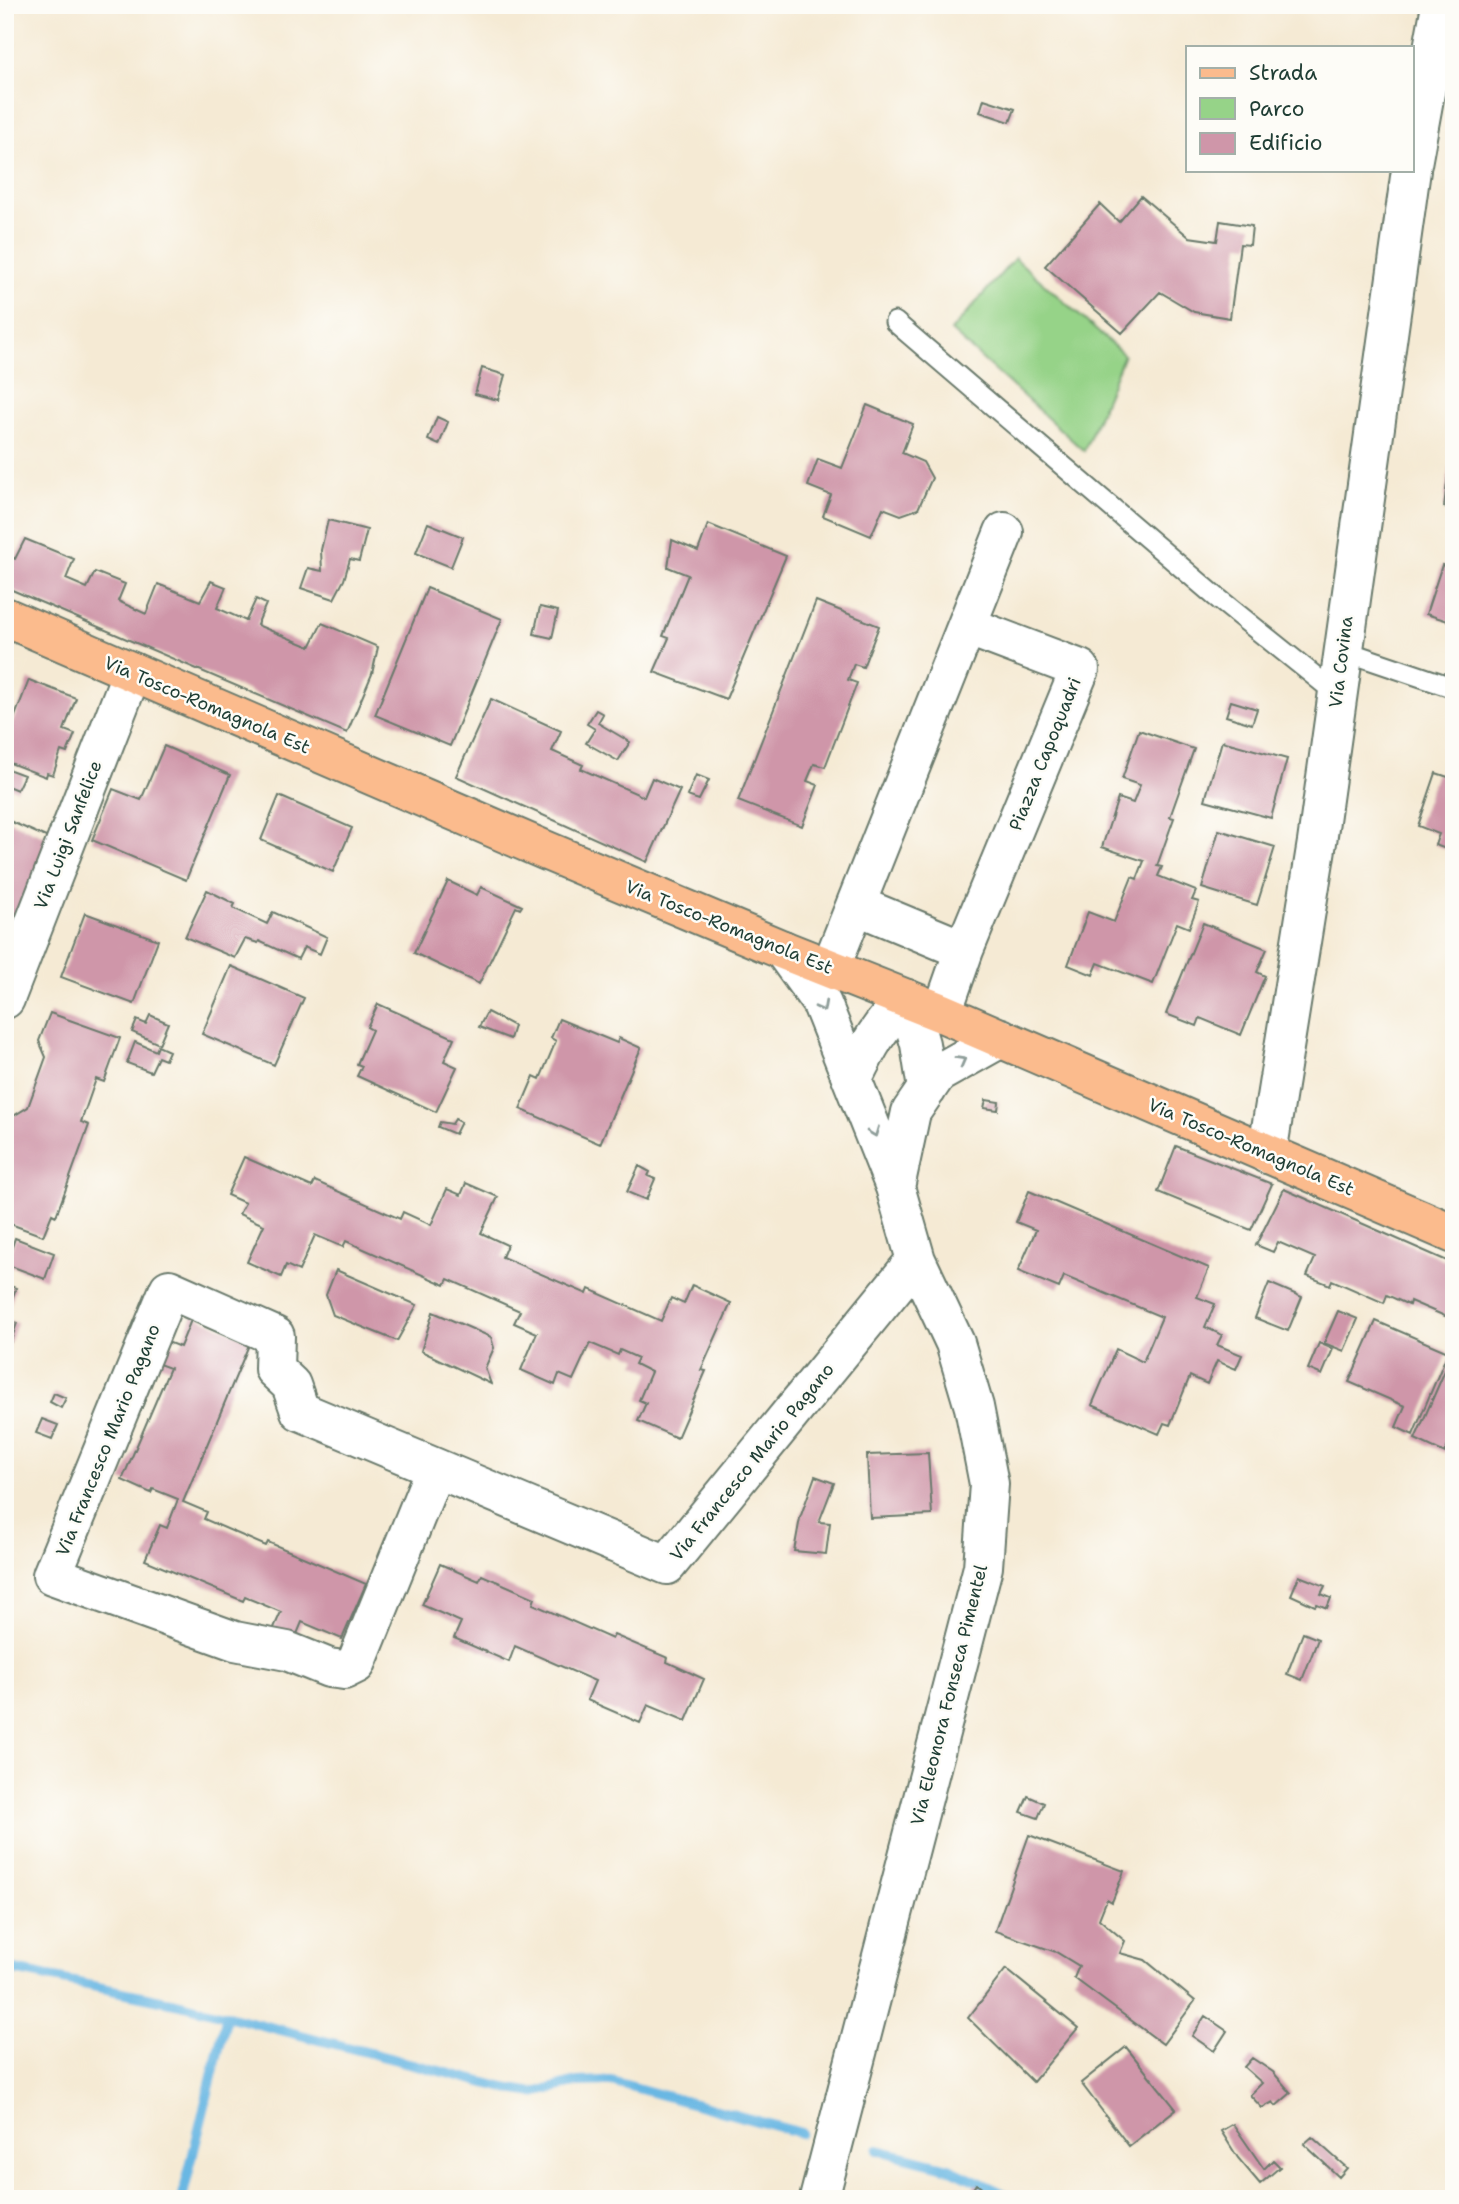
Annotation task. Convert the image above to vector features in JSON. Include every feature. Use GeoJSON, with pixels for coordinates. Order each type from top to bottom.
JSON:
{"type":"FeatureCollection","features":[{"type":"Feature","properties":{"kind":"main road","name":"Via Tosco-Romagnola Est"},"geometry":{"type":"LineString","coordinates":[[5,617],[783,950],[1001,1038],[1454,1234]]}},
{"type":"Feature","properties":{"kind":"street"},"geometry":{"type":"LineString","coordinates":[[1414,153],[1441,5]]}},
{"type":"Feature","properties":{"kind":"street","name":"Via Covina"},"geometry":{"type":"LineString","coordinates":[[1267,1154],[1337,694],[1411,172]]}},
{"type":"Feature","properties":{"kind":"street"},"geometry":{"type":"LineString","coordinates":[[830,968],[1004,532]]}},
{"type":"Feature","properties":{"kind":"street","name":"Piazza Capoquadri"},"geometry":{"type":"LineString","coordinates":[[942,1013],[964,950],[1080,669],[967,626]]}},
{"type":"Feature","properties":{"kind":"street","name":"Via Luigi Sanfelice"},"geometry":{"type":"LineString","coordinates":[[5,999],[132,672]]}},
{"type":"Feature","properties":{"kind":"street"},"geometry":{"type":"LineString","coordinates":[[856,905],[964,950]]}},
{"type":"Feature","properties":{"kind":"street","name":"Via Eleonora Fonseca Pimentel"},"geometry":{"type":"LineString","coordinates":[[783,950],[822,1004],[853,1077],[895,1187],[916,1260],[955,1343],[974,1407],[989,1484],[983,1567],[819,2199]]}},
{"type":"Feature","properties":{"kind":"street"},"geometry":{"type":"LineString","coordinates":[[853,1077],[872,1037],[888,1016],[907,999],[920,1044],[927,1088]]}},
{"type":"Feature","properties":{"kind":"street"},"geometry":{"type":"LineString","coordinates":[[895,1187],[911,1112],[927,1088],[937,1074],[1001,1038]]}},
{"type":"Feature","properties":{"kind":"street","name":"Via Francesco Mario Pagano"},"geometry":{"type":"LineString","coordinates":[[435,1469],[356,1664],[344,1670],[329,1668],[287,1651],[235,1641],[52,1575],[169,1289],[275,1336],[274,1369],[291,1385],[300,1411],[667,1566],[916,1260]]}},
{"type":"Feature","properties":{"kind":"lane"},"geometry":{"type":"LineString","coordinates":[[895,322],[1215,596],[1337,694]]}},
{"type":"Feature","properties":{"kind":"lane"},"geometry":{"type":"LineString","coordinates":[[1342,650],[1454,688]]}},
{"type":"Feature","properties":{"kind":"green space"},"geometry":{"type":"Polygon","coordinates":[[[1015,258],[1124,355],[1084,451],[951,331],[1015,258]]]}},
{"type":"Feature","properties":{"kind":"building"},"geometry":{"type":"Polygon","coordinates":[[[984,99],[1015,109],[1010,122],[980,112],[984,99]]]}},
{"type":"Feature","properties":{"kind":"building"},"geometry":{"type":"Polygon","coordinates":[[[1141,196],[1189,237],[1217,241],[1220,221],[1252,226],[1250,245],[1240,244],[1230,318],[1194,312],[1160,292],[1122,333],[1045,266],[1100,204],[1119,222],[1141,196]]]}},
{"type":"Feature","properties":{"kind":"building"},"geometry":{"type":"Polygon","coordinates":[[[482,368],[505,375],[498,400],[475,394],[482,368]]]}},
{"type":"Feature","properties":{"kind":"building"},"geometry":{"type":"Polygon","coordinates":[[[867,405],[913,424],[902,453],[923,462],[932,478],[918,509],[901,515],[883,508],[871,536],[823,516],[831,495],[808,486],[818,459],[842,468],[867,405]]]}},
{"type":"Feature","properties":{"kind":"building"},"geometry":{"type":"Polygon","coordinates":[[[437,417],[448,422],[439,445],[428,440],[437,417]]]}},
{"type":"Feature","properties":{"kind":"building"},"geometry":{"type":"Polygon","coordinates":[[[1449,467],[1454,468],[1454,508],[1444,507],[1449,467]]]}},
{"type":"Feature","properties":{"kind":"building"},"geometry":{"type":"Polygon","coordinates":[[[328,520],[367,530],[359,561],[350,559],[344,580],[334,599],[301,588],[308,568],[322,571],[321,550],[328,520]]]}},
{"type":"Feature","properties":{"kind":"building"},"geometry":{"type":"Polygon","coordinates":[[[428,523],[463,537],[451,567],[416,553],[428,523]]]}},
{"type":"Feature","properties":{"kind":"building"},"geometry":{"type":"Polygon","coordinates":[[[708,524],[786,556],[726,699],[654,672],[669,638],[663,636],[688,575],[668,567],[672,540],[698,551],[708,524]]]}},
{"type":"Feature","properties":{"kind":"building"},"geometry":{"type":"Polygon","coordinates":[[[25,539],[74,559],[66,579],[87,588],[95,572],[125,584],[118,601],[146,614],[158,584],[200,601],[211,581],[226,587],[217,608],[246,621],[256,599],[266,604],[257,625],[310,647],[322,623],[378,647],[372,674],[347,733],[5,587],[5,554],[15,559],[25,539]]]}},
{"type":"Feature","properties":{"kind":"building"},"geometry":{"type":"Polygon","coordinates":[[[1442,565],[1454,569],[1454,623],[1426,614],[1442,565]]]}},
{"type":"Feature","properties":{"kind":"building"},"geometry":{"type":"Polygon","coordinates":[[[427,588],[502,619],[450,746],[375,715],[427,588]]]}},
{"type":"Feature","properties":{"kind":"building"},"geometry":{"type":"Polygon","coordinates":[[[816,601],[879,626],[863,667],[854,664],[848,680],[857,683],[825,767],[814,764],[807,781],[818,785],[802,826],[738,801],[816,601]]]}},
{"type":"Feature","properties":{"kind":"building"},"geometry":{"type":"Polygon","coordinates":[[[540,607],[558,611],[552,638],[534,634],[540,607]]]}},
{"type":"Feature","properties":{"kind":"building"},"geometry":{"type":"Polygon","coordinates":[[[29,680],[76,698],[64,730],[75,734],[67,753],[61,751],[53,775],[47,773],[46,777],[5,761],[5,742],[29,680]]]}},
{"type":"Feature","properties":{"kind":"building"},"geometry":{"type":"Polygon","coordinates":[[[491,699],[561,731],[552,751],[583,765],[581,769],[644,797],[652,778],[680,790],[647,862],[456,776],[491,699]]]}},
{"type":"Feature","properties":{"kind":"building"},"geometry":{"type":"Polygon","coordinates":[[[1231,701],[1257,709],[1252,724],[1226,716],[1231,701]]]}},
{"type":"Feature","properties":{"kind":"building"},"geometry":{"type":"Polygon","coordinates":[[[596,710],[603,714],[598,723],[630,742],[618,761],[586,743],[595,729],[587,724],[596,710]]]}},
{"type":"Feature","properties":{"kind":"building"},"geometry":{"type":"Polygon","coordinates":[[[1139,730],[1194,749],[1170,817],[1174,818],[1157,866],[1162,867],[1158,876],[1196,891],[1192,900],[1199,902],[1189,928],[1177,923],[1153,984],[1098,963],[1093,975],[1068,965],[1088,912],[1114,922],[1132,877],[1137,879],[1144,861],[1102,847],[1118,798],[1133,803],[1140,785],[1122,779],[1139,730]]]}},
{"type":"Feature","properties":{"kind":"building"},"geometry":{"type":"Polygon","coordinates":[[[1222,741],[1287,759],[1271,818],[1205,800],[1222,741]]]}},
{"type":"Feature","properties":{"kind":"building"},"geometry":{"type":"Polygon","coordinates":[[[164,746],[230,775],[186,880],[92,840],[113,789],[141,800],[164,746]]]}},
{"type":"Feature","properties":{"kind":"building"},"geometry":{"type":"Polygon","coordinates":[[[5,768],[24,775],[17,790],[5,785],[5,768]]]}},
{"type":"Feature","properties":{"kind":"building"},"geometry":{"type":"Polygon","coordinates":[[[1436,773],[1454,779],[1454,852],[1435,845],[1439,834],[1418,826],[1436,773]]]}},
{"type":"Feature","properties":{"kind":"building"},"geometry":{"type":"Polygon","coordinates":[[[696,775],[709,780],[699,800],[687,796],[696,775]]]}},
{"type":"Feature","properties":{"kind":"building"},"geometry":{"type":"Polygon","coordinates":[[[279,796],[352,828],[333,872],[261,840],[279,796]]]}},
{"type":"Feature","properties":{"kind":"building"},"geometry":{"type":"Polygon","coordinates":[[[5,819],[53,840],[19,926],[5,920],[5,887],[9,879],[5,878],[5,819]]]}},
{"type":"Feature","properties":{"kind":"building"},"geometry":{"type":"Polygon","coordinates":[[[1219,830],[1275,847],[1257,905],[1202,888],[1219,830]]]}},
{"type":"Feature","properties":{"kind":"building"},"geometry":{"type":"Polygon","coordinates":[[[448,881],[477,895],[481,887],[522,906],[520,909],[516,907],[479,984],[414,953],[448,881]]]}},
{"type":"Feature","properties":{"kind":"building"},"geometry":{"type":"Polygon","coordinates":[[[207,890],[235,904],[233,908],[267,924],[273,912],[327,937],[320,954],[304,947],[298,959],[259,941],[258,943],[245,939],[235,958],[185,937],[207,890]]]}},
{"type":"Feature","properties":{"kind":"building"},"geometry":{"type":"Polygon","coordinates":[[[85,913],[158,940],[134,1004],[61,977],[85,913]]]}},
{"type":"Feature","properties":{"kind":"building"},"geometry":{"type":"Polygon","coordinates":[[[1203,923],[1267,949],[1257,972],[1265,976],[1241,1035],[1200,1018],[1197,1026],[1166,1014],[1203,923]]]}},
{"type":"Feature","properties":{"kind":"building"},"geometry":{"type":"Polygon","coordinates":[[[231,966],[304,998],[274,1065],[202,1034],[231,966]]]}},
{"type":"Feature","properties":{"kind":"building"},"geometry":{"type":"Polygon","coordinates":[[[378,1004],[454,1038],[444,1061],[457,1067],[436,1112],[357,1076],[362,1066],[357,1064],[372,1030],[367,1027],[378,1004]]]}},
{"type":"Feature","properties":{"kind":"building"},"geometry":{"type":"Polygon","coordinates":[[[487,1012],[514,1026],[510,1039],[479,1027],[487,1012]]]}},
{"type":"Feature","properties":{"kind":"building"},"geometry":{"type":"Polygon","coordinates":[[[50,1013],[120,1038],[104,1082],[96,1079],[81,1122],[89,1125],[56,1216],[52,1214],[43,1236],[5,1222],[5,1134],[12,1117],[28,1107],[46,1057],[39,1041],[50,1013]]]}},
{"type":"Feature","properties":{"kind":"building"},"geometry":{"type":"Polygon","coordinates":[[[150,1015],[168,1023],[159,1044],[132,1032],[137,1020],[146,1024],[150,1015]]]}},
{"type":"Feature","properties":{"kind":"building"},"geometry":{"type":"Polygon","coordinates":[[[559,1019],[617,1043],[619,1038],[641,1048],[600,1144],[520,1109],[534,1076],[540,1079],[556,1041],[551,1038],[559,1019]]]}},
{"type":"Feature","properties":{"kind":"building"},"geometry":{"type":"Polygon","coordinates":[[[135,1042],[156,1051],[158,1046],[169,1051],[165,1060],[158,1057],[151,1072],[127,1063],[135,1042]]]}},
{"type":"Feature","properties":{"kind":"building"},"geometry":{"type":"Polygon","coordinates":[[[986,1100],[999,1102],[998,1110],[984,1108],[986,1100]]]}},
{"type":"Feature","properties":{"kind":"building"},"geometry":{"type":"Polygon","coordinates":[[[455,1119],[461,1122],[455,1134],[438,1127],[440,1122],[452,1124],[455,1119]]]}},
{"type":"Feature","properties":{"kind":"building"},"geometry":{"type":"Polygon","coordinates":[[[1176,1146],[1272,1184],[1251,1230],[1158,1192],[1176,1146]]]}},
{"type":"Feature","properties":{"kind":"building"},"geometry":{"type":"Polygon","coordinates":[[[244,1157],[312,1187],[315,1181],[400,1219],[403,1212],[431,1225],[447,1189],[461,1195],[466,1183],[498,1197],[481,1233],[507,1245],[502,1257],[587,1294],[589,1289],[661,1321],[671,1298],[684,1304],[692,1285],[731,1303],[701,1370],[706,1371],[677,1438],[638,1421],[646,1403],[639,1400],[651,1372],[635,1364],[638,1358],[620,1350],[618,1355],[590,1343],[573,1380],[559,1374],[555,1385],[521,1370],[537,1333],[514,1323],[520,1311],[448,1279],[445,1285],[346,1241],[343,1247],[315,1235],[299,1271],[286,1265],[281,1277],[247,1262],[264,1225],[239,1214],[245,1203],[227,1195],[244,1157]]]}},
{"type":"Feature","properties":{"kind":"building"},"geometry":{"type":"Polygon","coordinates":[[[639,1166],[650,1172],[648,1176],[655,1179],[646,1200],[627,1192],[639,1166]]]}},
{"type":"Feature","properties":{"kind":"building"},"geometry":{"type":"Polygon","coordinates":[[[1284,1189],[1454,1264],[1454,1327],[1449,1326],[1452,1319],[1410,1301],[1409,1305],[1387,1295],[1384,1303],[1332,1280],[1330,1285],[1307,1276],[1315,1258],[1278,1242],[1273,1252],[1256,1245],[1284,1189]]]}},
{"type":"Feature","properties":{"kind":"building"},"geometry":{"type":"Polygon","coordinates":[[[1029,1191],[1209,1268],[1197,1297],[1215,1304],[1205,1327],[1222,1335],[1217,1345],[1242,1355],[1236,1369],[1217,1361],[1207,1384],[1190,1376],[1170,1425],[1164,1423],[1159,1434],[1092,1405],[1116,1349],[1143,1362],[1162,1317],[1064,1276],[1059,1288],[1018,1271],[1036,1230],[1016,1222],[1029,1191]]]}},
{"type":"Feature","properties":{"kind":"building"},"geometry":{"type":"Polygon","coordinates":[[[15,1238],[54,1253],[45,1279],[11,1266],[10,1270],[5,1268],[15,1238]]]}},
{"type":"Feature","properties":{"kind":"building"},"geometry":{"type":"Polygon","coordinates":[[[336,1270],[417,1305],[397,1341],[333,1315],[326,1295],[336,1270]]]}},
{"type":"Feature","properties":{"kind":"building"},"geometry":{"type":"Polygon","coordinates":[[[1269,1283],[1302,1297],[1288,1331],[1255,1318],[1269,1283]]]}},
{"type":"Feature","properties":{"kind":"building"},"geometry":{"type":"Polygon","coordinates":[[[5,1284],[16,1288],[6,1316],[5,1316],[5,1284]]]}},
{"type":"Feature","properties":{"kind":"building"},"geometry":{"type":"Polygon","coordinates":[[[1338,1311],[1358,1319],[1344,1351],[1324,1343],[1338,1311]]]}},
{"type":"Feature","properties":{"kind":"building"},"geometry":{"type":"Polygon","coordinates":[[[433,1312],[491,1337],[494,1348],[485,1368],[491,1384],[421,1351],[433,1312]]]}},
{"type":"Feature","properties":{"kind":"building"},"geometry":{"type":"Polygon","coordinates":[[[193,1315],[251,1340],[183,1502],[207,1512],[204,1519],[266,1546],[268,1542],[366,1584],[342,1639],[302,1622],[295,1639],[273,1630],[281,1612],[245,1597],[243,1601],[145,1560],[160,1525],[167,1528],[178,1499],[153,1489],[151,1493],[122,1480],[170,1368],[156,1363],[165,1341],[180,1347],[193,1315]]]}},
{"type":"Feature","properties":{"kind":"building"},"geometry":{"type":"Polygon","coordinates":[[[5,1319],[17,1323],[6,1355],[5,1355],[5,1319]]]}},
{"type":"Feature","properties":{"kind":"building"},"geometry":{"type":"Polygon","coordinates":[[[1376,1321],[1448,1352],[1413,1435],[1396,1427],[1405,1406],[1349,1382],[1376,1321]]]}},
{"type":"Feature","properties":{"kind":"building"},"geometry":{"type":"Polygon","coordinates":[[[1319,1343],[1333,1349],[1322,1375],[1308,1369],[1319,1343]]]}},
{"type":"Feature","properties":{"kind":"building"},"geometry":{"type":"Polygon","coordinates":[[[1454,1350],[1454,1431],[1445,1453],[1415,1439],[1454,1350]]]}},
{"type":"Feature","properties":{"kind":"building"},"geometry":{"type":"Polygon","coordinates":[[[54,1393],[66,1398],[61,1408],[50,1402],[54,1393]]]}},
{"type":"Feature","properties":{"kind":"building"},"geometry":{"type":"Polygon","coordinates":[[[42,1419],[58,1425],[52,1439],[36,1433],[42,1419]]]}},
{"type":"Feature","properties":{"kind":"building"},"geometry":{"type":"Polygon","coordinates":[[[928,1453],[932,1515],[870,1518],[867,1455],[928,1453]]]}},
{"type":"Feature","properties":{"kind":"building"},"geometry":{"type":"Polygon","coordinates":[[[815,1476],[834,1483],[819,1522],[830,1523],[826,1554],[794,1551],[800,1518],[815,1476]]]}},
{"type":"Feature","properties":{"kind":"building"},"geometry":{"type":"Polygon","coordinates":[[[440,1564],[479,1581],[482,1575],[535,1598],[533,1604],[612,1639],[614,1635],[668,1658],[667,1662],[704,1679],[686,1721],[648,1705],[640,1723],[587,1700],[595,1681],[515,1646],[509,1662],[454,1638],[461,1622],[422,1605],[440,1564]]]}},
{"type":"Feature","properties":{"kind":"building"},"geometry":{"type":"Polygon","coordinates":[[[1299,1576],[1325,1586],[1321,1594],[1331,1598],[1327,1608],[1317,1604],[1315,1606],[1291,1595],[1299,1576]]]}},
{"type":"Feature","properties":{"kind":"building"},"geometry":{"type":"Polygon","coordinates":[[[1303,1633],[1318,1639],[1302,1680],[1287,1674],[1303,1633]]]}},
{"type":"Feature","properties":{"kind":"building"},"geometry":{"type":"Polygon","coordinates":[[[1028,1796],[1044,1803],[1038,1818],[1021,1812],[1028,1796]]]}},
{"type":"Feature","properties":{"kind":"building"},"geometry":{"type":"Polygon","coordinates":[[[1029,1835],[1124,1871],[1112,1902],[1107,1899],[1099,1919],[1125,1941],[1120,1953],[1145,1960],[1195,2001],[1163,2044],[1074,1978],[1079,1966],[1056,1952],[995,1931],[1029,1835]]]}},
{"type":"Feature","properties":{"kind":"building"},"geometry":{"type":"Polygon","coordinates":[[[1006,1969],[1078,2028],[1033,2082],[968,2018],[1006,1969]]]}},
{"type":"Feature","properties":{"kind":"building"},"geometry":{"type":"Polygon","coordinates":[[[1205,2016],[1227,2031],[1214,2051],[1192,2036],[1205,2016]]]}},
{"type":"Feature","properties":{"kind":"building"},"geometry":{"type":"Polygon","coordinates":[[[1126,2047],[1176,2109],[1129,2146],[1081,2083],[1126,2047]]]}},
{"type":"Feature","properties":{"kind":"building"},"geometry":{"type":"Polygon","coordinates":[[[1252,2058],[1273,2072],[1291,2093],[1276,2106],[1273,2102],[1262,2108],[1250,2095],[1262,2083],[1244,2067],[1252,2058]]]}},
{"type":"Feature","properties":{"kind":"building"},"geometry":{"type":"Polygon","coordinates":[[[1233,2124],[1264,2169],[1273,2160],[1280,2167],[1260,2184],[1238,2158],[1221,2131],[1233,2124]]]}},
{"type":"Feature","properties":{"kind":"building"},"geometry":{"type":"Polygon","coordinates":[[[1312,2137],[1347,2168],[1339,2177],[1304,2144],[1312,2137]]]}},
{"type":"Feature","properties":{"kind":"building"},"geometry":{"type":"Polygon","coordinates":[[[976,2184],[998,2199],[967,2199],[976,2184]]]}},
{"type":"Feature","properties":{"kind":"waterway"},"geometry":{"type":"LineString","coordinates":[[5,1968],[185,2005],[505,2088],[534,2093],[577,2082],[611,2081],[801,2133]]}},
{"type":"Feature","properties":{"kind":"waterway"},"geometry":{"type":"LineString","coordinates":[[182,2199],[227,2015]]}},
{"type":"Feature","properties":{"kind":"waterway"},"geometry":{"type":"LineString","coordinates":[[878,2150],[949,2168],[1015,2199]]}}]}
